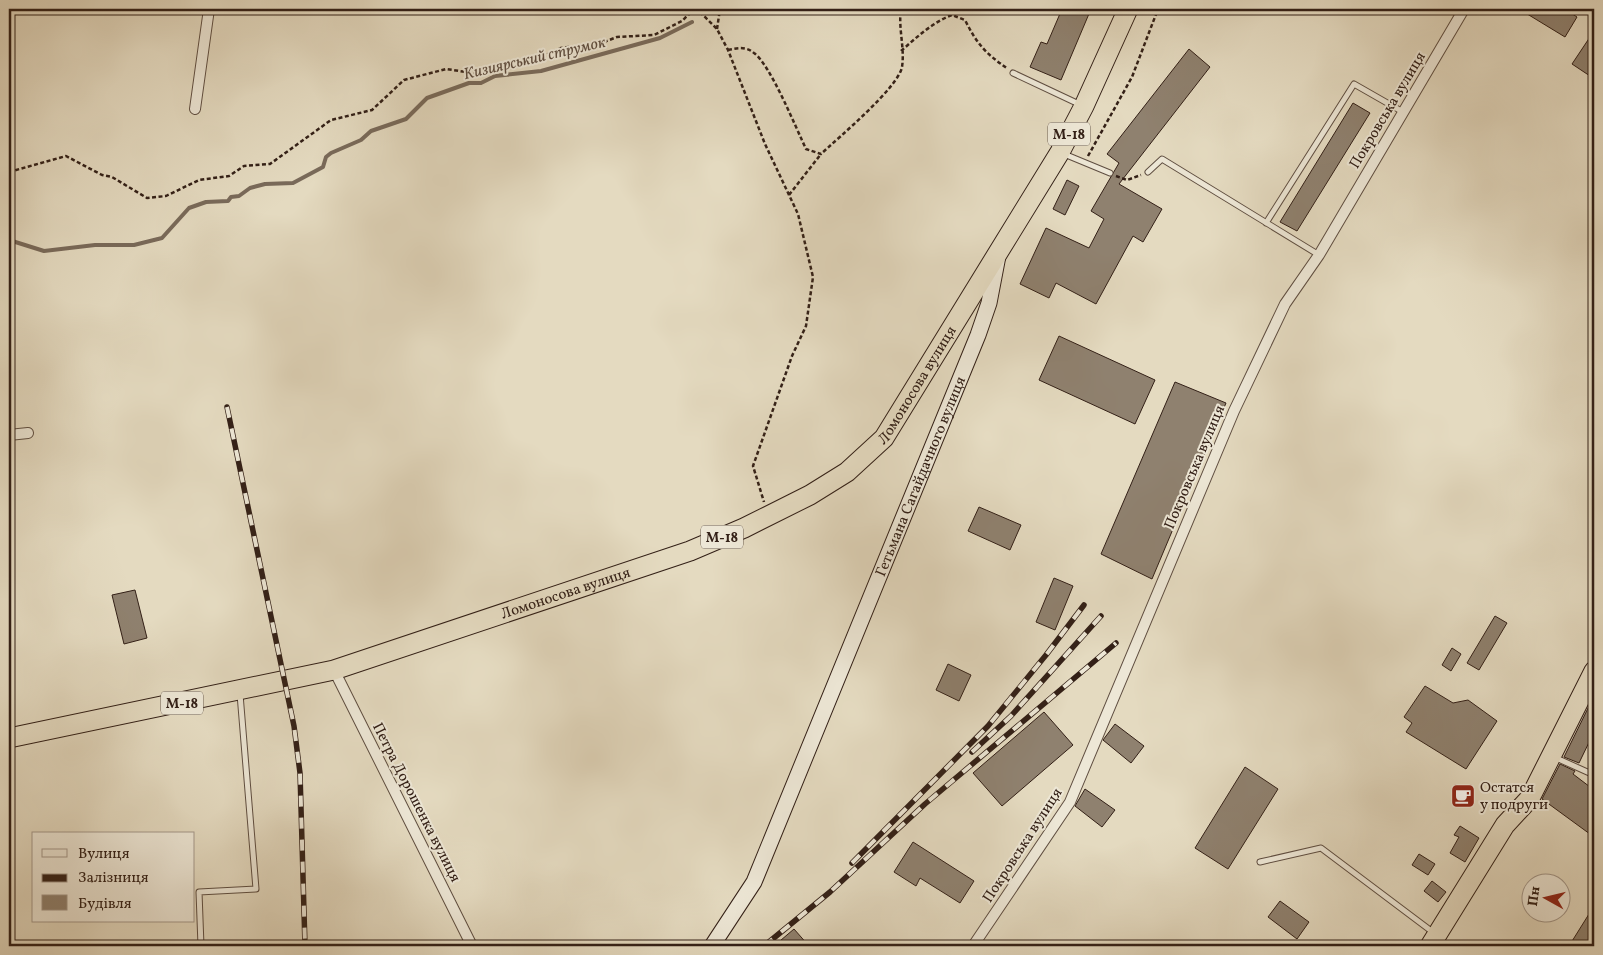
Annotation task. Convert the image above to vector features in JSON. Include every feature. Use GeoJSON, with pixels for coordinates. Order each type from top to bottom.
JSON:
{"type":"FeatureCollection","features":[{"type":"Feature","properties":{"kind":"highway","name":"Гетьмана Сагайдачного вулиця"},"geometry":{"type":"LineString","coordinates":[[999,252],[1060,152],[1084,106],[1128,9]]}},
{"type":"Feature","properties":{"kind":"highway","name":"Ломоносова вулиця"},"geometry":{"type":"LineString","coordinates":[[9,738],[334,670],[690,550],[768,516],[810,495],[847,472],[884,438],[999,252]]}},
{"type":"Feature","properties":{"kind":"highway"},"geometry":{"type":"LineString","coordinates":[[1433,941],[1505,825],[1530,798],[1594,671]]}},
{"type":"Feature","properties":{"kind":"street"},"geometry":{"type":"LineString","coordinates":[[195,109],[209,9]]}},
{"type":"Feature","properties":{"kind":"street","name":"Покровська вулиця"},"geometry":{"type":"LineString","coordinates":[[973,946],[1070,802],[1234,411],[1285,304],[1319,255],[1464,9]]}},
{"type":"Feature","properties":{"kind":"street","name":"Гетьмана Сагайдачного вулиця"},"geometry":{"type":"LineString","coordinates":[[712,946],[754,882],[821,722],[978,335],[988,303],[999,252]]}},
{"type":"Feature","properties":{"kind":"street"},"geometry":{"type":"LineString","coordinates":[[9,435],[28,433]]}},
{"type":"Feature","properties":{"kind":"street","name":"Петра Дорошенка вулиця"},"geometry":{"type":"LineString","coordinates":[[334,670],[472,946]]}},
{"type":"Feature","properties":{"kind":"lane"},"geometry":{"type":"LineString","coordinates":[[1013,73],[1084,106]]}},
{"type":"Feature","properties":{"kind":"lane"},"geometry":{"type":"LineString","coordinates":[[1266,223],[1354,84],[1403,112]]}},
{"type":"Feature","properties":{"kind":"lane"},"geometry":{"type":"LineString","coordinates":[[1060,152],[1110,174]]}},
{"type":"Feature","properties":{"kind":"lane"},"geometry":{"type":"LineString","coordinates":[[1148,172],[1162,159],[1319,255]]}},
{"type":"Feature","properties":{"kind":"lane"},"geometry":{"type":"LineString","coordinates":[[201,946],[199,892],[256,889],[240,691]]}},
{"type":"Feature","properties":{"kind":"lane"},"geometry":{"type":"LineString","coordinates":[[1552,756],[1594,775]]}},
{"type":"Feature","properties":{"kind":"lane"},"geometry":{"type":"LineString","coordinates":[[1260,862],[1321,848],[1433,941]]}},
{"type":"Feature","properties":{"kind":"path"},"geometry":{"type":"LineString","coordinates":[[717,28],[720,9]]}},
{"type":"Feature","properties":{"kind":"path"},"geometry":{"type":"LineString","coordinates":[[789,195],[821,154],[876,104],[902,68],[899,25],[901,9]]}},
{"type":"Feature","properties":{"kind":"path"},"geometry":{"type":"LineString","coordinates":[[1084,164],[1132,77],[1158,9]]}},
{"type":"Feature","properties":{"kind":"path"},"geometry":{"type":"LineString","coordinates":[[9,172],[66,156],[102,175],[112,177],[147,198],[166,196],[199,180],[229,176],[244,166],[270,164],[332,120],[372,110],[404,80],[446,69],[480,74],[503,66],[511,68],[531,62],[561,48],[604,42],[617,37],[654,35],[682,21],[689,14],[699,11],[717,28],[728,50],[748,102],[798,214],[813,277],[806,326],[792,356],[753,466],[768,516]]}},
{"type":"Feature","properties":{"kind":"path"},"geometry":{"type":"LineString","coordinates":[[901,51],[919,35],[930,29],[935,21],[952,15],[965,20],[977,44],[988,55],[1013,73]]}},
{"type":"Feature","properties":{"kind":"path"},"geometry":{"type":"LineString","coordinates":[[728,50],[742,47],[754,52],[766,66],[806,149],[821,154]]}},
{"type":"Feature","properties":{"kind":"path"},"geometry":{"type":"LineString","coordinates":[[1127,180],[1148,172]]}},
{"type":"Feature","properties":{"kind":"building"},"geometry":{"type":"Polygon","coordinates":[[[1062,9],[1091,9],[1061,80],[1030,67],[1041,42],[1047,44],[1062,9]]]}},
{"type":"Feature","properties":{"kind":"building"},"geometry":{"type":"Polygon","coordinates":[[[1519,9],[1565,9],[1577,17],[1565,37],[1519,9]]]}},
{"type":"Feature","properties":{"kind":"building"},"geometry":{"type":"Polygon","coordinates":[[[1594,31],[1594,70],[1590,76],[1572,64],[1594,31]]]}},
{"type":"Feature","properties":{"kind":"building"},"geometry":{"type":"Polygon","coordinates":[[[1189,49],[1210,67],[1119,184],[1162,209],[1143,242],[1133,236],[1096,304],[1056,283],[1049,298],[1020,284],[1046,228],[1089,248],[1104,219],[1091,211],[1119,163],[1107,154],[1189,49]]]}},
{"type":"Feature","properties":{"kind":"building"},"geometry":{"type":"Polygon","coordinates":[[[1353,103],[1370,113],[1297,231],[1280,222],[1353,103]]]}},
{"type":"Feature","properties":{"kind":"building"},"geometry":{"type":"Polygon","coordinates":[[[1067,180],[1079,186],[1065,215],[1053,209],[1067,180]]]}},
{"type":"Feature","properties":{"kind":"building"},"geometry":{"type":"Polygon","coordinates":[[[1059,336],[1155,380],[1135,424],[1039,380],[1059,336]]]}},
{"type":"Feature","properties":{"kind":"building"},"geometry":{"type":"Polygon","coordinates":[[[1175,382],[1226,403],[1152,579],[1101,554],[1175,382]]]}},
{"type":"Feature","properties":{"kind":"building"},"geometry":{"type":"Polygon","coordinates":[[[979,507],[1021,525],[1010,550],[968,531],[979,507]]]}},
{"type":"Feature","properties":{"kind":"building"},"geometry":{"type":"Polygon","coordinates":[[[1054,578],[1073,586],[1055,630],[1036,622],[1054,578]]]}},
{"type":"Feature","properties":{"kind":"building"},"geometry":{"type":"Polygon","coordinates":[[[135,590],[147,638],[124,644],[112,595],[135,590]]]}},
{"type":"Feature","properties":{"kind":"building"},"geometry":{"type":"Polygon","coordinates":[[[1495,616],[1507,623],[1479,670],[1467,663],[1495,616]]]}},
{"type":"Feature","properties":{"kind":"building"},"geometry":{"type":"Polygon","coordinates":[[[1452,648],[1461,654],[1451,671],[1442,665],[1452,648]]]}},
{"type":"Feature","properties":{"kind":"building"},"geometry":{"type":"Polygon","coordinates":[[[948,664],[971,675],[959,701],[936,690],[948,664]]]}},
{"type":"Feature","properties":{"kind":"building"},"geometry":{"type":"Polygon","coordinates":[[[1425,686],[1453,703],[1468,700],[1497,721],[1466,769],[1406,732],[1412,723],[1404,717],[1425,686]]]}},
{"type":"Feature","properties":{"kind":"building"},"geometry":{"type":"Polygon","coordinates":[[[1594,696],[1594,732],[1579,763],[1564,757],[1594,696]]]}},
{"type":"Feature","properties":{"kind":"building"},"geometry":{"type":"Polygon","coordinates":[[[1044,712],[1073,745],[1002,806],[973,773],[1044,712]]]}},
{"type":"Feature","properties":{"kind":"building"},"geometry":{"type":"Polygon","coordinates":[[[1115,724],[1144,746],[1131,763],[1103,740],[1115,724]]]}},
{"type":"Feature","properties":{"kind":"building"},"geometry":{"type":"Polygon","coordinates":[[[1560,764],[1575,771],[1573,774],[1594,790],[1594,837],[1542,799],[1560,764]]]}},
{"type":"Feature","properties":{"kind":"building"},"geometry":{"type":"Polygon","coordinates":[[[1245,767],[1278,789],[1228,869],[1195,848],[1245,767]]]}},
{"type":"Feature","properties":{"kind":"building"},"geometry":{"type":"Polygon","coordinates":[[[1085,789],[1115,810],[1102,827],[1075,806],[1085,789]]]}},
{"type":"Feature","properties":{"kind":"building"},"geometry":{"type":"Polygon","coordinates":[[[1460,826],[1479,838],[1465,862],[1450,853],[1459,837],[1454,835],[1460,826]]]}},
{"type":"Feature","properties":{"kind":"building"},"geometry":{"type":"Polygon","coordinates":[[[913,842],[974,881],[960,903],[920,878],[916,886],[894,872],[913,842]]]}},
{"type":"Feature","properties":{"kind":"building"},"geometry":{"type":"Polygon","coordinates":[[[1419,854],[1435,864],[1428,875],[1412,865],[1419,854]]]}},
{"type":"Feature","properties":{"kind":"building"},"geometry":{"type":"Polygon","coordinates":[[[1432,881],[1446,892],[1438,902],[1424,891],[1432,881]]]}},
{"type":"Feature","properties":{"kind":"building"},"geometry":{"type":"Polygon","coordinates":[[[1280,901],[1309,922],[1297,939],[1268,917],[1280,901]]]}},
{"type":"Feature","properties":{"kind":"building"},"geometry":{"type":"Polygon","coordinates":[[[1594,906],[1594,946],[1569,946],[1594,906]]]}},
{"type":"Feature","properties":{"kind":"building"},"geometry":{"type":"Polygon","coordinates":[[[794,929],[809,946],[774,946],[794,929]]]}},
{"type":"Feature","properties":{"kind":"waterway","name":"Кизиярський струмок"},"geometry":{"type":"LineString","coordinates":[[9,240],[44,251],[95,245],[134,245],[162,238],[189,208],[206,202],[228,201],[231,197],[239,196],[250,188],[265,184],[293,183],[323,167],[326,157],[331,153],[361,140],[371,131],[406,119],[427,98],[469,83],[481,83],[495,76],[541,71],[660,38],[692,22]]}},
{"type":"Feature","properties":{"kind":"railway"},"geometry":{"type":"LineString","coordinates":[[227,407],[294,726],[300,773],[305,946]]}},
{"type":"Feature","properties":{"kind":"railway"},"geometry":{"type":"LineString","coordinates":[[852,863],[988,726],[1084,605]]}},
{"type":"Feature","properties":{"kind":"railway"},"geometry":{"type":"LineString","coordinates":[[972,752],[1011,716],[1101,616]]}},
{"type":"Feature","properties":{"kind":"railway"},"geometry":{"type":"LineString","coordinates":[[764,946],[830,892],[925,804],[1116,643]]}},
{"type":"Feature","properties":{"kind":"place","name":"Остатся у подруги"},"geometry":{"type":"Point","coordinates":[1463,796]}}]}
